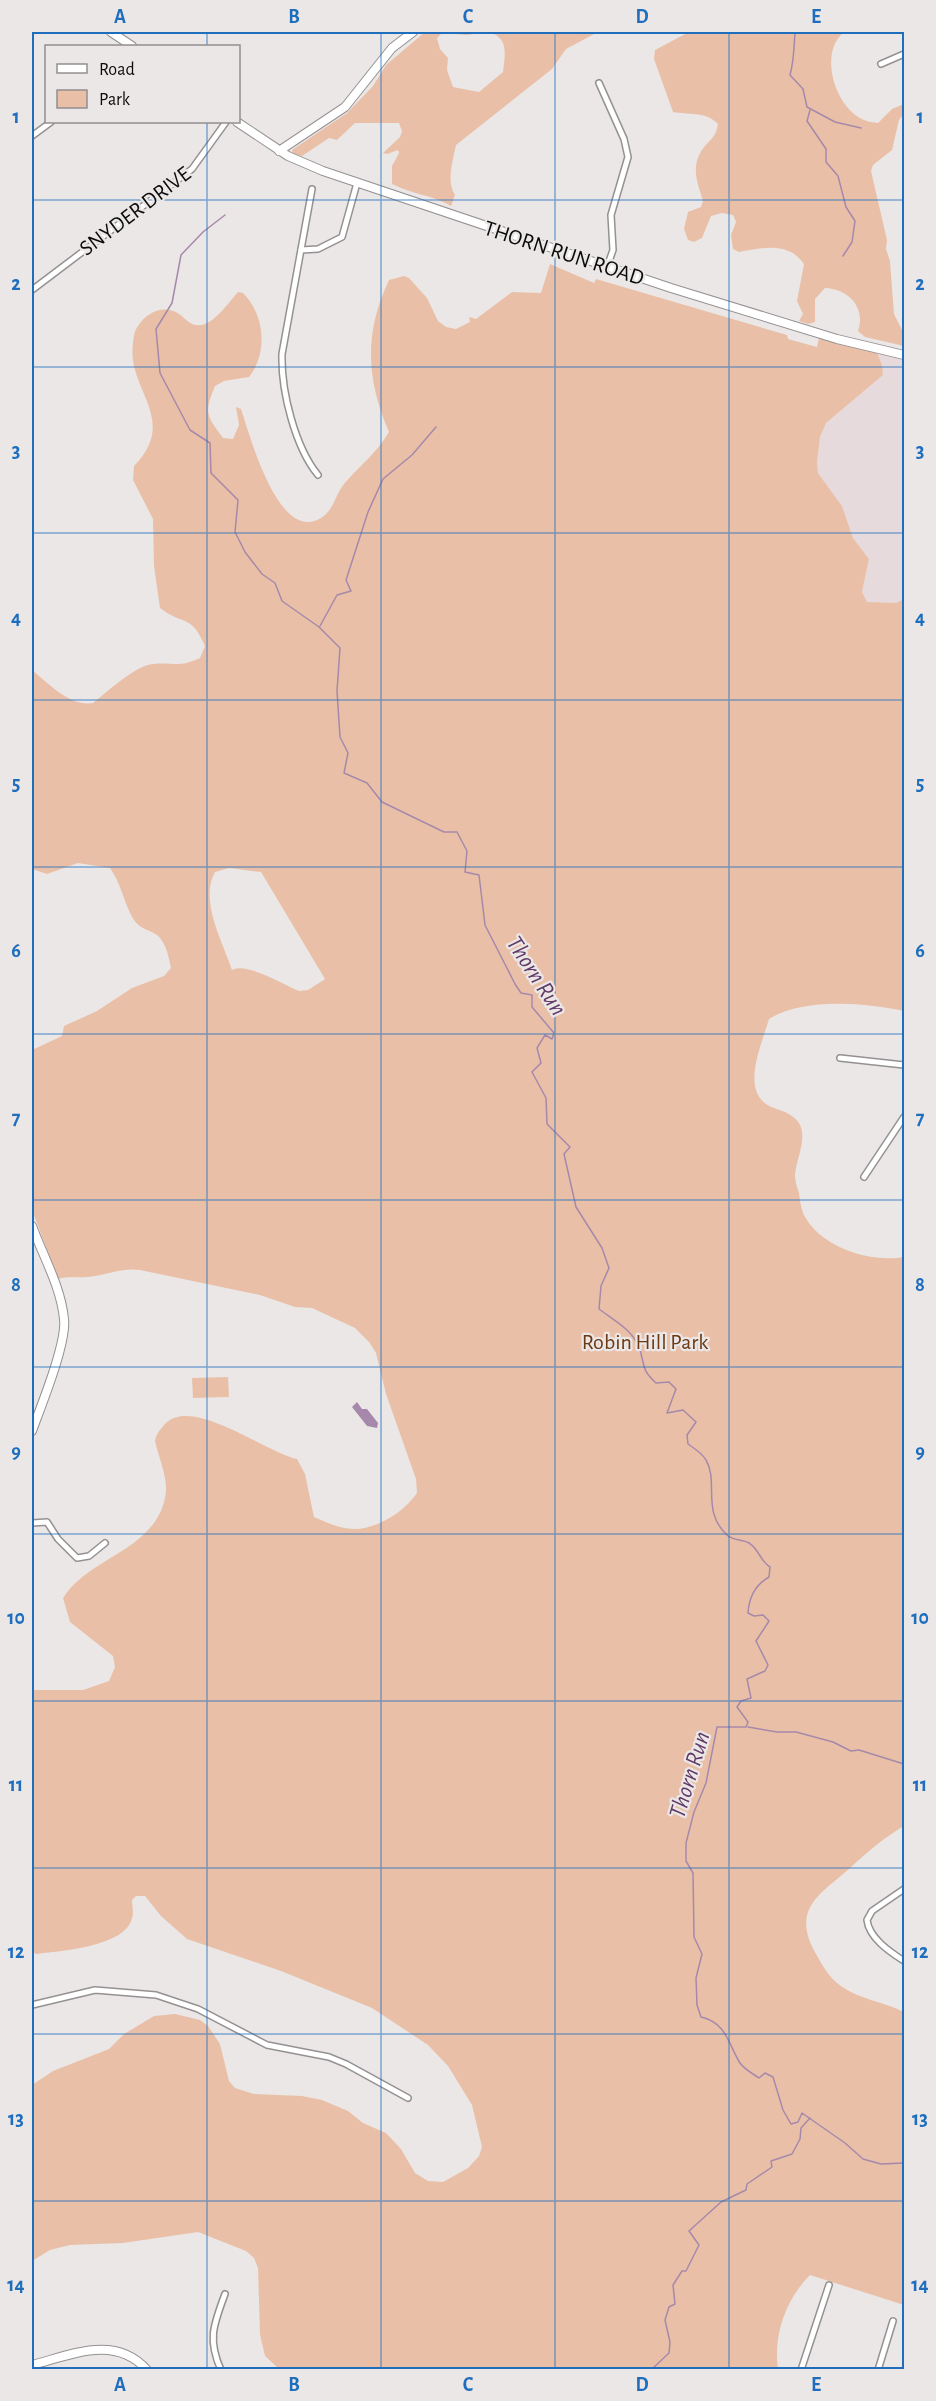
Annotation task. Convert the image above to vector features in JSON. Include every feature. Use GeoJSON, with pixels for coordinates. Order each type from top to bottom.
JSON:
{"type":"FeatureCollection","features":[{"type":"Feature","properties":{"kind":"street"},"geometry":{"type":"LineString","coordinates":[[111,32],[127,45]]}},
{"type":"Feature","properties":{"kind":"street"},"geometry":{"type":"LineString","coordinates":[[279,151],[345,107],[392,48],[412,32]]}},
{"type":"Feature","properties":{"kind":"street"},"geometry":{"type":"LineString","coordinates":[[881,64],[904,54]]}},
{"type":"Feature","properties":{"kind":"street"},"geometry":{"type":"LineString","coordinates":[[600,83],[623,135],[628,154],[612,212],[613,250],[607,267]]}},
{"type":"Feature","properties":{"kind":"street"},"geometry":{"type":"LineString","coordinates":[[32,136],[50,123]]}},
{"type":"Feature","properties":{"kind":"street","name":"SNYDER DRIVE"},"geometry":{"type":"LineString","coordinates":[[32,290],[192,169],[225,123]]}},
{"type":"Feature","properties":{"kind":"street","name":"THORN RUN ROAD"},"geometry":{"type":"LineString","coordinates":[[238,123],[301,163],[357,183],[607,267],[837,339],[904,355]]}},
{"type":"Feature","properties":{"kind":"street"},"geometry":{"type":"LineString","coordinates":[[301,250],[318,249],[342,237],[357,183]]}},
{"type":"Feature","properties":{"kind":"street"},"geometry":{"type":"LineString","coordinates":[[312,189],[282,354],[282,375],[305,459],[318,475]]}},
{"type":"Feature","properties":{"kind":"street"},"geometry":{"type":"LineString","coordinates":[[840,1058],[904,1065]]}},
{"type":"Feature","properties":{"kind":"street"},"geometry":{"type":"LineString","coordinates":[[864,1177],[904,1117]]}},
{"type":"Feature","properties":{"kind":"street"},"geometry":{"type":"LineString","coordinates":[[32,1226],[58,1295],[65,1321],[61,1343],[32,1431]]}},
{"type":"Feature","properties":{"kind":"street"},"geometry":{"type":"LineString","coordinates":[[32,1523],[47,1522],[58,1539],[77,1558],[89,1556],[105,1543]]}},
{"type":"Feature","properties":{"kind":"street"},"geometry":{"type":"LineString","coordinates":[[904,1889],[872,1911],[867,1920],[868,1929],[877,1939],[904,1961]]}},
{"type":"Feature","properties":{"kind":"street"},"geometry":{"type":"LineString","coordinates":[[32,2006],[95,1990],[156,1995],[198,2009],[267,2044],[329,2057],[408,2098]]}},
{"type":"Feature","properties":{"kind":"street"},"geometry":{"type":"LineString","coordinates":[[801,2370],[829,2285]]}},
{"type":"Feature","properties":{"kind":"street"},"geometry":{"type":"LineString","coordinates":[[221,2370],[215,2356],[212,2330],[225,2295]]}},
{"type":"Feature","properties":{"kind":"street"},"geometry":{"type":"LineString","coordinates":[[878,2370],[893,2321]]}},
{"type":"Feature","properties":{"kind":"street"},"geometry":{"type":"LineString","coordinates":[[32,2365],[108,2348],[129,2354],[147,2370]]}},
{"type":"Feature","properties":{"kind":"shaded area"},"geometry":{"type":"Polygon","coordinates":[[[875,348],[904,355],[904,599],[897,603],[877,604],[867,602],[862,592],[869,559],[853,538],[842,506],[818,473],[817,463],[820,437],[826,423],[883,375],[875,348]]]}},
{"type":"Feature","properties":{"kind":"shaded area"},"geometry":{"type":"Polygon","coordinates":[[[357,1402],[362,1409],[367,1409],[378,1423],[377,1428],[367,1426],[352,1407],[357,1402]]]}},
{"type":"Feature","properties":{"kind":"green space"},"geometry":{"type":"Polygon","coordinates":[[[425,32],[489,32],[598,32],[566,49],[552,69],[456,145],[451,177],[452,190],[455,195],[451,206],[392,184],[392,166],[399,153],[398,150],[383,153],[400,137],[402,131],[399,123],[355,123],[337,140],[329,138],[302,156],[293,154],[292,150],[347,113],[373,86],[386,65],[425,32]],[[489,32],[467,35],[442,33],[437,38],[440,49],[448,58],[447,70],[453,87],[479,92],[503,72],[503,43],[489,32]]]}},
{"type":"Feature","properties":{"kind":"green space"},"geometry":{"type":"Polygon","coordinates":[[[689,32],[844,32],[836,41],[831,66],[833,79],[845,104],[854,114],[864,120],[878,123],[892,109],[904,104],[904,113],[899,120],[892,150],[873,165],[871,171],[887,240],[886,249],[890,261],[894,314],[904,334],[904,346],[865,337],[858,331],[860,315],[854,301],[834,289],[825,288],[815,299],[815,322],[808,324],[799,321],[803,314],[797,301],[804,264],[798,257],[782,249],[765,248],[739,252],[733,249],[731,235],[736,222],[733,215],[722,213],[711,216],[702,238],[694,242],[688,240],[684,229],[688,212],[701,207],[703,201],[696,174],[697,161],[704,147],[715,134],[718,124],[702,115],[673,112],[654,59],[655,50],[689,32]]]}},
{"type":"Feature","properties":{"kind":"green space","name":"Robin Hill Park"},"geometry":{"type":"Polygon","coordinates":[[[550,264],[594,283],[596,279],[787,335],[788,339],[817,347],[820,333],[875,348],[882,365],[883,375],[826,423],[820,437],[817,463],[818,473],[842,506],[853,538],[869,559],[862,592],[867,602],[896,603],[904,599],[904,1011],[854,1004],[835,1004],[800,1007],[783,1012],[769,1019],[758,1056],[754,1082],[763,1102],[789,1114],[800,1125],[801,1150],[795,1180],[803,1213],[812,1227],[834,1244],[848,1251],[877,1258],[904,1257],[904,1826],[876,1846],[812,1903],[806,1925],[816,1954],[837,1983],[856,1994],[904,2012],[904,2305],[810,2275],[794,2295],[783,2318],[778,2343],[778,2369],[279,2369],[265,2356],[260,2335],[258,2268],[254,2258],[246,2251],[198,2232],[123,2243],[70,2245],[50,2250],[32,2261],[32,2085],[53,2071],[109,2049],[124,2034],[154,2016],[175,2014],[200,2020],[208,2026],[220,2044],[229,2081],[235,2088],[254,2094],[302,2096],[322,2100],[348,2111],[363,2123],[386,2133],[401,2149],[415,2173],[428,2181],[443,2182],[468,2168],[479,2156],[482,2147],[472,2105],[448,2066],[428,2045],[372,2008],[281,1971],[187,1939],[161,1916],[145,1896],[136,1896],[132,1900],[132,1918],[127,1928],[118,1935],[75,1949],[36,1954],[32,1951],[32,1690],[83,1690],[109,1681],[115,1667],[113,1656],[70,1622],[63,1598],[89,1572],[138,1540],[151,1527],[161,1511],[166,1491],[165,1479],[155,1441],[164,1425],[176,1417],[191,1416],[209,1420],[297,1459],[305,1474],[314,1517],[338,1527],[363,1528],[390,1518],[417,1493],[416,1479],[386,1394],[376,1353],[355,1328],[312,1308],[295,1307],[260,1295],[140,1270],[58,1279],[32,1210],[32,1050],[62,1036],[64,1026],[97,1011],[132,988],[164,976],[171,968],[168,952],[163,942],[158,936],[136,923],[110,868],[78,863],[47,874],[32,869],[32,670],[68,698],[93,703],[138,669],[153,664],[181,664],[193,661],[200,658],[205,646],[191,624],[160,608],[154,566],[153,519],[133,480],[134,466],[147,449],[152,434],[152,419],[133,360],[135,332],[148,315],[168,310],[193,324],[201,325],[216,317],[238,292],[243,293],[250,302],[260,323],[259,357],[249,377],[224,381],[215,386],[208,413],[223,438],[233,439],[239,425],[236,407],[241,409],[268,483],[279,502],[292,516],[306,522],[325,515],[344,484],[389,432],[376,393],[371,356],[375,319],[389,280],[404,276],[409,278],[427,298],[438,321],[446,327],[456,329],[470,322],[469,317],[476,319],[512,292],[541,293],[550,264]],[[229,868],[215,872],[211,883],[211,908],[214,921],[232,970],[247,969],[266,975],[299,991],[308,990],[325,979],[261,872],[229,868]]]}},
{"type":"Feature","properties":{"kind":"green space"},"geometry":{"type":"Polygon","coordinates":[[[228,1377],[229,1397],[193,1398],[192,1378],[228,1377]]]}},
{"type":"Feature","properties":{"kind":"waterway"},"geometry":{"type":"LineString","coordinates":[[795,32],[790,75],[803,89],[807,107],[835,122],[861,128]]}},
{"type":"Feature","properties":{"kind":"waterway"},"geometry":{"type":"LineString","coordinates":[[810,110],[807,121],[826,149],[826,162],[838,176],[846,207],[855,221],[852,242],[843,256]]}},
{"type":"Feature","properties":{"kind":"waterway","name":"Thorn Run"},"geometry":{"type":"LineString","coordinates":[[225,215],[203,232],[181,255],[172,303],[156,329],[160,373],[190,430],[210,443],[211,473],[238,500],[235,532],[245,552],[262,574],[275,583],[282,601],[319,627],[340,648],[337,691],[340,737],[348,753],[344,773],[367,783],[382,802],[444,832],[457,832],[467,851],[465,872],[479,875],[485,925],[515,984],[521,993],[532,995],[532,1007],[554,1033],[552,1039],[545,1035],[537,1048],[541,1063],[532,1072],[546,1098],[547,1124],[570,1147],[564,1154],[576,1207],[602,1248],[609,1268],[601,1286],[599,1309],[635,1339],[645,1369],[651,1378],[656,1383],[669,1382],[676,1389],[667,1413],[683,1410],[696,1422],[687,1435],[688,1444],[703,1456],[710,1469],[712,1507],[719,1526],[729,1537],[746,1542],[755,1548],[770,1567],[769,1577],[754,1592],[748,1613],[754,1616],[763,1615],[769,1621],[756,1641],[768,1665],[765,1671],[747,1679],[751,1698],[741,1701],[737,1707],[748,1722],[746,1727],[717,1727],[706,1783],[694,1812],[686,1843],[686,1861],[693,1873],[694,1937],[702,1954],[696,1978],[697,2005],[701,2017],[710,2020],[722,2029],[740,2063],[746,2069],[759,2078],[765,2073],[773,2077],[783,2110],[791,2124],[798,2122],[802,2113],[845,2143],[863,2159],[881,2164],[904,2163]]}},
{"type":"Feature","properties":{"kind":"waterway"},"geometry":{"type":"LineString","coordinates":[[320,626],[337,595],[351,591],[346,580],[368,512],[383,479],[412,455],[436,427]]}},
{"type":"Feature","properties":{"kind":"waterway"},"geometry":{"type":"LineString","coordinates":[[748,1727],[777,1732],[796,1732],[833,1742],[851,1751],[859,1750],[904,1764]]}},
{"type":"Feature","properties":{"kind":"waterway"},"geometry":{"type":"LineString","coordinates":[[651,2370],[669,2353],[670,2342],[665,2320],[669,2307],[675,2304],[673,2285],[682,2271],[686,2271],[699,2245],[689,2231],[721,2202],[746,2190],[747,2184],[772,2167],[771,2161],[792,2154],[800,2139],[801,2128],[810,2118]]}}]}
